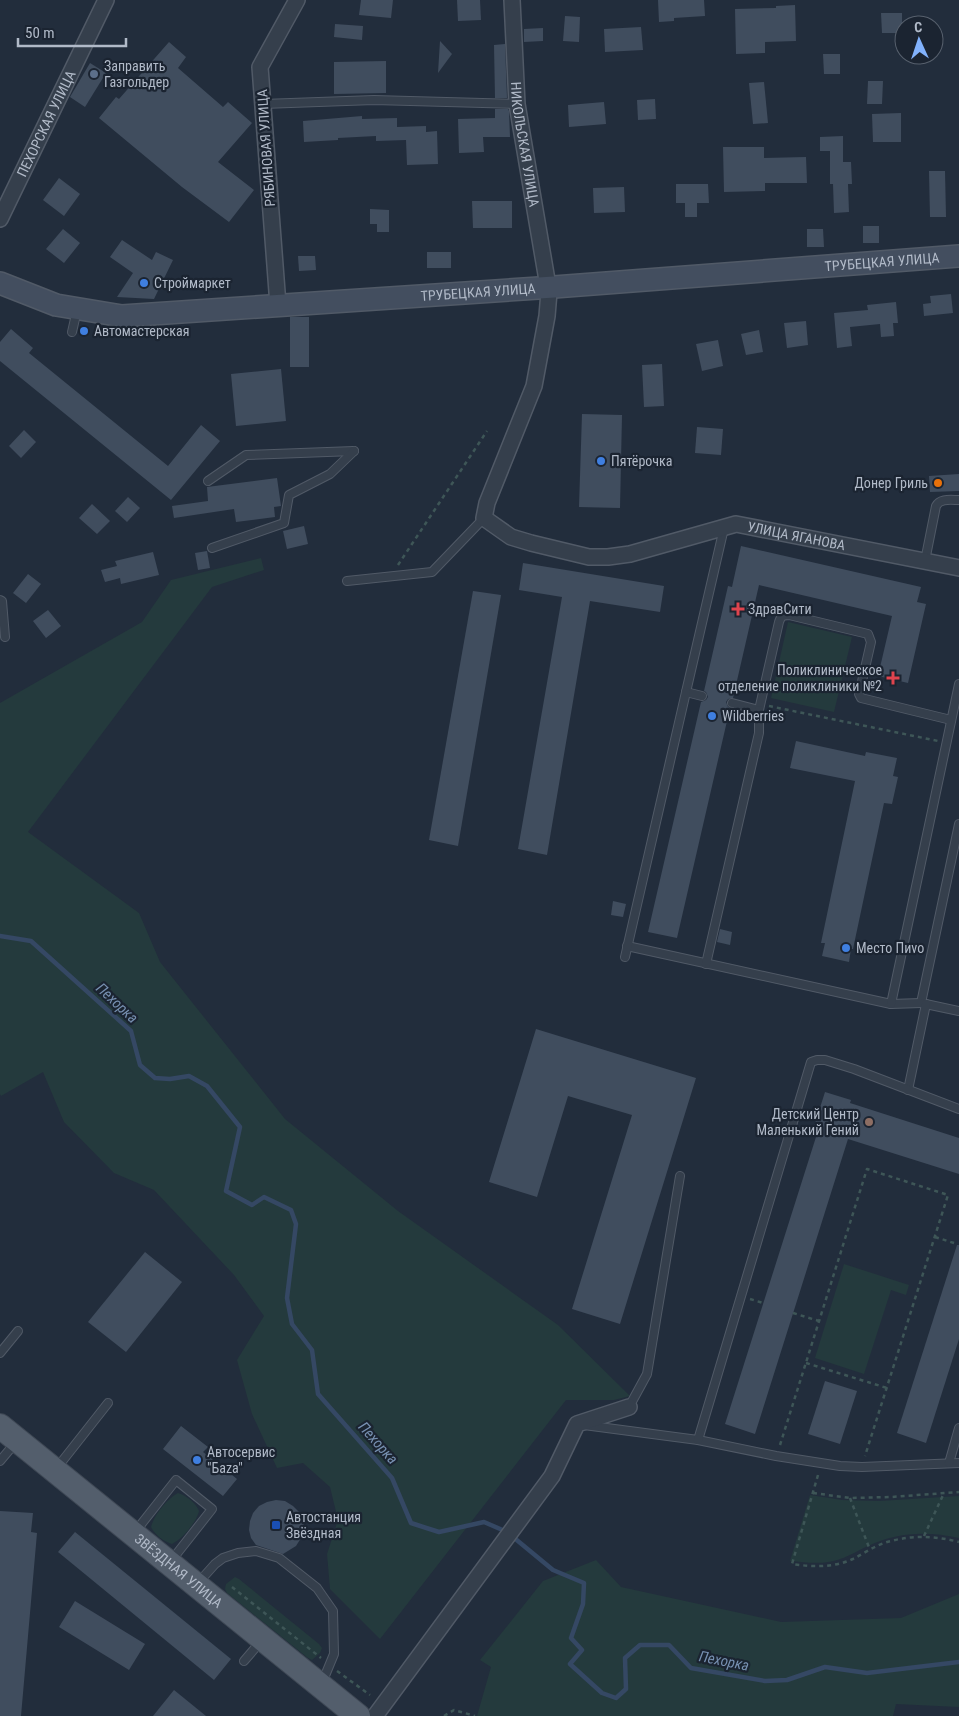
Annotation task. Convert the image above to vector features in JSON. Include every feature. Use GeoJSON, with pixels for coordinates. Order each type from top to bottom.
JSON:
{"type":"FeatureCollection","features":[{"type":"Feature","properties":{"kind":"main road","name":"ТРУБЕЦКАЯ УЛИЦА"},"geometry":{"type":"LineString","coordinates":[[0,283],[56,304],[122,316],[549,287],[959,256]]}},
{"type":"Feature","properties":{"kind":"main road","name":"ЗВЁЗДНАЯ УЛИЦА"},"geometry":{"type":"LineString","coordinates":[[9,1433],[170,1563],[203,1577],[263,1639],[326,1676],[358,1716]]}},
{"type":"Feature","properties":{"kind":"street","name":"ПЕХОРСКАЯ УЛИЦА"},"geometry":{"type":"LineString","coordinates":[[0,219],[106,0]]}},
{"type":"Feature","properties":{"kind":"street","name":"РЯБИНОВАЯ УЛИЦА"},"geometry":{"type":"LineString","coordinates":[[278,305],[260,67],[297,0]]}},
{"type":"Feature","properties":{"kind":"street","name":"НИКОЛЬСКАЯ УЛИЦА"},"geometry":{"type":"LineString","coordinates":[[484,518],[487,503],[534,386],[547,316],[549,287],[517,104],[512,0]]}},
{"type":"Feature","properties":{"kind":"street","name":"УЛИЦА ЯГАНОВА"},"geometry":{"type":"LineString","coordinates":[[484,518],[511,537],[589,557],[630,554],[736,524],[959,568]]}},
{"type":"Feature","properties":{"kind":"street"},"geometry":{"type":"LineString","coordinates":[[375,1716],[552,1476],[577,1424],[629,1407]]}},
{"type":"Feature","properties":{"kind":"lane"},"geometry":{"type":"LineString","coordinates":[[263,104],[374,100],[517,104]]}},
{"type":"Feature","properties":{"kind":"lane"},"geometry":{"type":"LineString","coordinates":[[72,332],[77,308]]}},
{"type":"Feature","properties":{"kind":"lane"},"geometry":{"type":"LineString","coordinates":[[208,481],[246,455],[354,451],[330,474],[289,495],[284,522],[212,548]]}},
{"type":"Feature","properties":{"kind":"lane"},"geometry":{"type":"LineString","coordinates":[[924,561],[938,502],[959,500]]}},
{"type":"Feature","properties":{"kind":"lane"},"geometry":{"type":"LineString","coordinates":[[347,581],[432,572],[484,518]]}},
{"type":"Feature","properties":{"kind":"lane"},"geometry":{"type":"LineString","coordinates":[[625,957],[724,527]]}},
{"type":"Feature","properties":{"kind":"lane"},"geometry":{"type":"LineString","coordinates":[[0,600],[2,601],[5,637]]}},
{"type":"Feature","properties":{"kind":"lane"},"geometry":{"type":"LineString","coordinates":[[706,964],[759,733],[759,707],[780,618],[789,616],[868,634],[871,642],[859,694],[862,698],[951,720]]}},
{"type":"Feature","properties":{"kind":"lane"},"geometry":{"type":"LineString","coordinates":[[891,1004],[959,684]]}},
{"type":"Feature","properties":{"kind":"lane"},"geometry":{"type":"LineString","coordinates":[[686,692],[702,696]]}},
{"type":"Feature","properties":{"kind":"lane"},"geometry":{"type":"LineString","coordinates":[[732,703],[759,707]]}},
{"type":"Feature","properties":{"kind":"lane"},"geometry":{"type":"LineString","coordinates":[[908,1090],[959,824]]}},
{"type":"Feature","properties":{"kind":"lane"},"geometry":{"type":"LineString","coordinates":[[627,946],[891,1004],[924,1004],[959,1011]]}},
{"type":"Feature","properties":{"kind":"lane"},"geometry":{"type":"LineString","coordinates":[[698,1440],[811,1062],[825,1060],[959,1110]]}},
{"type":"Feature","properties":{"kind":"lane"},"geometry":{"type":"LineString","coordinates":[[629,1407],[647,1374],[680,1176]]}},
{"type":"Feature","properties":{"kind":"lane"},"geometry":{"type":"LineString","coordinates":[[0,1353],[18,1331]]}},
{"type":"Feature","properties":{"kind":"lane"},"geometry":{"type":"LineString","coordinates":[[55,1470],[108,1403]]}},
{"type":"Feature","properties":{"kind":"lane"},"geometry":{"type":"LineString","coordinates":[[577,1424],[698,1440],[776,1456],[862,1467],[959,1463]]}},
{"type":"Feature","properties":{"kind":"lane"},"geometry":{"type":"LineString","coordinates":[[948,1463],[959,1428]]}},
{"type":"Feature","properties":{"kind":"lane"},"geometry":{"type":"LineString","coordinates":[[0,1461],[9,1433]]}},
{"type":"Feature","properties":{"kind":"lane"},"geometry":{"type":"LineString","coordinates":[[134,1534],[176,1480],[212,1509],[170,1563]]}},
{"type":"Feature","properties":{"kind":"lane"},"geometry":{"type":"LineString","coordinates":[[203,1577],[223,1558],[238,1553],[256,1551],[279,1558],[317,1588],[333,1611],[334,1654],[326,1676]]}},
{"type":"Feature","properties":{"kind":"lane"},"geometry":{"type":"LineString","coordinates":[[244,1661],[263,1639]]}},
{"type":"Feature","properties":{"kind":"path"},"geometry":{"type":"LineString","coordinates":[[390,577],[487,431]]}},
{"type":"Feature","properties":{"kind":"path"},"geometry":{"type":"LineString","coordinates":[[759,707],[947,743]]}},
{"type":"Feature","properties":{"kind":"path"},"geometry":{"type":"LineString","coordinates":[[776,1456],[867,1169],[948,1194],[862,1467]]}},
{"type":"Feature","properties":{"kind":"path"},"geometry":{"type":"LineString","coordinates":[[935,1237],[957,1244]]}},
{"type":"Feature","properties":{"kind":"path"},"geometry":{"type":"LineString","coordinates":[[793,1313],[819,1321]]}},
{"type":"Feature","properties":{"kind":"path"},"geometry":{"type":"LineString","coordinates":[[806,1363],[887,1388]]}},
{"type":"Feature","properties":{"kind":"path"},"geometry":{"type":"LineString","coordinates":[[818,1475],[792,1564],[812,1567],[833,1565],[852,1560],[889,1541],[908,1537],[924,1536],[959,1542]]}},
{"type":"Feature","properties":{"kind":"path"},"geometry":{"type":"LineString","coordinates":[[813,1493],[850,1498],[959,1492]]}},
{"type":"Feature","properties":{"kind":"path"},"geometry":{"type":"LineString","coordinates":[[924,1536],[944,1493]]}},
{"type":"Feature","properties":{"kind":"path"},"geometry":{"type":"LineString","coordinates":[[850,1498],[870,1550]]}},
{"type":"Feature","properties":{"kind":"path"},"geometry":{"type":"LineString","coordinates":[[203,1577],[326,1676],[370,1695]]}},
{"type":"Feature","properties":{"kind":"path"},"geometry":{"type":"LineString","coordinates":[[444,1716],[454,1710],[475,1716]]}},
{"type":"Feature","properties":{"kind":"green space"},"geometry":{"type":"Polygon","coordinates":[[[261,558],[264,570],[212,587],[28,832],[139,913],[160,962],[285,1119],[398,1211],[558,1325],[630,1396],[614,1400],[566,1400],[380,1639],[330,1589],[327,1554],[338,1520],[330,1487],[303,1463],[277,1468],[252,1414],[237,1360],[264,1316],[234,1275],[154,1190],[114,1173],[64,1122],[43,1072],[1,1096],[0,1094],[0,703],[142,622],[171,580],[261,558]]]}},
{"type":"Feature","properties":{"kind":"green space"},"geometry":{"type":"Polygon","coordinates":[[[788,622],[852,637],[834,712],[771,698],[788,622]]]}},
{"type":"Feature","properties":{"kind":"green space"},"geometry":{"type":"Polygon","coordinates":[[[844,1264],[909,1285],[906,1295],[891,1290],[864,1374],[815,1358],[844,1264]]]}},
{"type":"Feature","properties":{"kind":"green space"},"geometry":{"type":"Polygon","coordinates":[[[178,1493],[190,1500],[199,1511],[188,1530],[172,1544],[155,1533],[151,1527],[155,1517],[162,1508],[178,1493]]]}},
{"type":"Feature","properties":{"kind":"green space"},"geometry":{"type":"Polygon","coordinates":[[[810,1495],[842,1500],[879,1501],[959,1496],[959,1538],[936,1534],[902,1535],[879,1541],[844,1558],[833,1561],[809,1563],[790,1561],[810,1495]]]}},
{"type":"Feature","properties":{"kind":"green space"},"geometry":{"type":"Polygon","coordinates":[[[596,1560],[621,1587],[781,1622],[901,1618],[959,1594],[959,1707],[896,1704],[893,1716],[477,1716],[491,1667],[480,1660],[543,1581],[596,1560]]]}},
{"type":"Feature","properties":{"kind":"green space"},"geometry":{"type":"Polygon","coordinates":[[[235,1577],[319,1644],[322,1648],[320,1653],[312,1660],[308,1658],[227,1593],[225,1589],[226,1584],[235,1577]]]}},
{"type":"Feature","properties":{"kind":"building"},"geometry":{"type":"Polygon","coordinates":[[[361,0],[393,0],[391,18],[359,15],[361,0]]]}},
{"type":"Feature","properties":{"kind":"building"},"geometry":{"type":"Polygon","coordinates":[[[457,0],[480,0],[481,20],[458,21],[457,0]]]}},
{"type":"Feature","properties":{"kind":"building"},"geometry":{"type":"Polygon","coordinates":[[[658,0],[704,0],[705,16],[674,18],[674,21],[659,22],[658,0]]]}},
{"type":"Feature","properties":{"kind":"building"},"geometry":{"type":"Polygon","coordinates":[[[795,5],[796,41],[765,42],[765,53],[736,54],[735,9],[776,8],[776,6],[795,5]]]}},
{"type":"Feature","properties":{"kind":"building"},"geometry":{"type":"Polygon","coordinates":[[[881,13],[902,13],[902,15],[894,15],[894,33],[882,33],[881,13]]]}},
{"type":"Feature","properties":{"kind":"building"},"geometry":{"type":"Polygon","coordinates":[[[565,16],[580,17],[579,42],[563,41],[565,16]]]}},
{"type":"Feature","properties":{"kind":"building"},"geometry":{"type":"Polygon","coordinates":[[[335,24],[363,26],[362,40],[334,37],[335,24]]]}},
{"type":"Feature","properties":{"kind":"building"},"geometry":{"type":"Polygon","coordinates":[[[641,27],[643,50],[605,52],[604,29],[641,27]]]}},
{"type":"Feature","properties":{"kind":"building"},"geometry":{"type":"Polygon","coordinates":[[[543,28],[543,41],[524,42],[524,29],[543,28]]]}},
{"type":"Feature","properties":{"kind":"building"},"geometry":{"type":"Polygon","coordinates":[[[440,41],[452,54],[438,73],[440,41]]]}},
{"type":"Feature","properties":{"kind":"building"},"geometry":{"type":"Polygon","coordinates":[[[169,42],[186,57],[178,68],[223,107],[228,102],[252,123],[218,162],[254,190],[229,222],[182,187],[99,118],[116,97],[119,99],[169,42]]]}},
{"type":"Feature","properties":{"kind":"building"},"geometry":{"type":"Polygon","coordinates":[[[505,44],[507,98],[495,98],[494,45],[505,44]]]}},
{"type":"Feature","properties":{"kind":"building"},"geometry":{"type":"Polygon","coordinates":[[[823,54],[840,54],[840,74],[824,74],[823,54]]]}},
{"type":"Feature","properties":{"kind":"building"},"geometry":{"type":"Polygon","coordinates":[[[386,61],[386,93],[334,94],[334,62],[386,61]]]}},
{"type":"Feature","properties":{"kind":"building"},"geometry":{"type":"Polygon","coordinates":[[[90,63],[106,73],[85,107],[70,97],[90,63]]]}},
{"type":"Feature","properties":{"kind":"building"},"geometry":{"type":"Polygon","coordinates":[[[868,81],[883,81],[882,104],[867,104],[868,81]]]}},
{"type":"Feature","properties":{"kind":"building"},"geometry":{"type":"Polygon","coordinates":[[[764,82],[768,123],[753,124],[749,83],[764,82]]]}},
{"type":"Feature","properties":{"kind":"building"},"geometry":{"type":"Polygon","coordinates":[[[655,99],[656,119],[638,120],[637,100],[655,99]]]}},
{"type":"Feature","properties":{"kind":"building"},"geometry":{"type":"Polygon","coordinates":[[[604,102],[606,124],[569,127],[568,105],[604,102]]]}},
{"type":"Feature","properties":{"kind":"building"},"geometry":{"type":"Polygon","coordinates":[[[495,109],[508,109],[510,137],[483,137],[484,152],[459,153],[458,119],[495,118],[495,109]]]}},
{"type":"Feature","properties":{"kind":"building"},"geometry":{"type":"Polygon","coordinates":[[[901,113],[901,142],[873,142],[872,114],[901,113]]]}},
{"type":"Feature","properties":{"kind":"building"},"geometry":{"type":"Polygon","coordinates":[[[362,116],[362,119],[397,118],[397,127],[426,126],[426,132],[437,131],[438,164],[407,165],[406,140],[376,141],[376,136],[304,142],[303,121],[362,116]]]}},
{"type":"Feature","properties":{"kind":"building"},"geometry":{"type":"Polygon","coordinates":[[[843,136],[843,162],[851,162],[852,184],[848,184],[849,212],[834,213],[833,184],[830,184],[830,151],[820,151],[820,137],[843,136]]]}},
{"type":"Feature","properties":{"kind":"building"},"geometry":{"type":"Polygon","coordinates":[[[723,147],[764,147],[764,158],[806,157],[807,183],[765,183],[765,191],[724,192],[723,147]]]}},
{"type":"Feature","properties":{"kind":"building"},"geometry":{"type":"Polygon","coordinates":[[[929,171],[945,171],[946,217],[930,217],[929,171]]]}},
{"type":"Feature","properties":{"kind":"building"},"geometry":{"type":"Polygon","coordinates":[[[59,178],[80,194],[64,216],[43,200],[59,178]]]}},
{"type":"Feature","properties":{"kind":"building"},"geometry":{"type":"Polygon","coordinates":[[[676,184],[708,184],[709,203],[697,203],[697,217],[685,217],[685,203],[676,203],[676,184]]]}},
{"type":"Feature","properties":{"kind":"building"},"geometry":{"type":"Polygon","coordinates":[[[624,187],[625,212],[594,213],[593,188],[624,187]]]}},
{"type":"Feature","properties":{"kind":"building"},"geometry":{"type":"Polygon","coordinates":[[[472,201],[512,201],[512,228],[473,228],[472,201]]]}},
{"type":"Feature","properties":{"kind":"building"},"geometry":{"type":"Polygon","coordinates":[[[370,209],[389,210],[389,232],[377,232],[377,224],[370,224],[370,209]]]}},
{"type":"Feature","properties":{"kind":"building"},"geometry":{"type":"Polygon","coordinates":[[[863,226],[879,226],[879,243],[863,243],[863,226]]]}},
{"type":"Feature","properties":{"kind":"building"},"geometry":{"type":"Polygon","coordinates":[[[63,229],[80,243],[64,263],[46,249],[63,229]]]}},
{"type":"Feature","properties":{"kind":"building"},"geometry":{"type":"Polygon","coordinates":[[[807,229],[823,229],[824,247],[807,247],[807,229]]]}},
{"type":"Feature","properties":{"kind":"building"},"geometry":{"type":"Polygon","coordinates":[[[122,240],[152,260],[156,252],[173,260],[154,299],[117,297],[133,273],[110,257],[122,240]]]}},
{"type":"Feature","properties":{"kind":"building"},"geometry":{"type":"Polygon","coordinates":[[[427,252],[451,252],[451,268],[427,268],[427,252]]]}},
{"type":"Feature","properties":{"kind":"building"},"geometry":{"type":"Polygon","coordinates":[[[298,256],[315,256],[316,270],[299,271],[298,256]]]}},
{"type":"Feature","properties":{"kind":"building"},"geometry":{"type":"Polygon","coordinates":[[[951,294],[953,313],[924,316],[923,304],[931,303],[930,296],[951,294]]]}},
{"type":"Feature","properties":{"kind":"building"},"geometry":{"type":"Polygon","coordinates":[[[896,302],[898,323],[893,323],[894,336],[881,337],[880,324],[850,327],[852,346],[837,348],[834,313],[868,310],[867,305],[896,302]]]}},
{"type":"Feature","properties":{"kind":"building"},"geometry":{"type":"Polygon","coordinates":[[[290,317],[309,317],[309,367],[290,367],[290,317]]]}},
{"type":"Feature","properties":{"kind":"building"},"geometry":{"type":"Polygon","coordinates":[[[806,321],[808,345],[787,348],[784,323],[806,321]]]}},
{"type":"Feature","properties":{"kind":"building"},"geometry":{"type":"Polygon","coordinates":[[[11,329],[33,348],[29,353],[168,466],[201,425],[220,441],[171,500],[0,361],[0,342],[11,329]]]}},
{"type":"Feature","properties":{"kind":"building"},"geometry":{"type":"Polygon","coordinates":[[[759,330],[763,352],[746,355],[741,334],[759,330]]]}},
{"type":"Feature","properties":{"kind":"building"},"geometry":{"type":"Polygon","coordinates":[[[718,340],[723,366],[702,371],[696,344],[718,340]]]}},
{"type":"Feature","properties":{"kind":"building"},"geometry":{"type":"Polygon","coordinates":[[[662,364],[664,406],[644,407],[642,365],[662,364]]]}},
{"type":"Feature","properties":{"kind":"building"},"geometry":{"type":"Polygon","coordinates":[[[281,369],[286,421],[236,426],[231,374],[281,369]]]}},
{"type":"Feature","properties":{"kind":"building","name":"Пятёрочка"},"geometry":{"type":"Polygon","coordinates":[[[582,414],[622,415],[620,508],[579,507],[582,414]]]}},
{"type":"Feature","properties":{"kind":"building"},"geometry":{"type":"Polygon","coordinates":[[[697,427],[723,429],[721,455],[695,453],[697,427]]]}},
{"type":"Feature","properties":{"kind":"building"},"geometry":{"type":"Polygon","coordinates":[[[24,430],[36,442],[21,458],[9,446],[24,430]]]}},
{"type":"Feature","properties":{"kind":"building"},"geometry":{"type":"Polygon","coordinates":[[[959,474],[959,491],[930,492],[929,476],[959,474]]]}},
{"type":"Feature","properties":{"kind":"building"},"geometry":{"type":"Polygon","coordinates":[[[277,478],[281,506],[274,507],[275,517],[236,522],[234,509],[174,518],[172,506],[208,501],[207,487],[277,478]]]}},
{"type":"Feature","properties":{"kind":"building"},"geometry":{"type":"Polygon","coordinates":[[[128,497],[140,508],[127,522],[115,511],[128,497]]]}},
{"type":"Feature","properties":{"kind":"building"},"geometry":{"type":"Polygon","coordinates":[[[92,504],[110,521],[97,534],[79,518],[92,504]]]}},
{"type":"Feature","properties":{"kind":"building"},"geometry":{"type":"Polygon","coordinates":[[[304,526],[308,544],[287,549],[283,531],[304,526]]]}},
{"type":"Feature","properties":{"kind":"building"},"geometry":{"type":"Polygon","coordinates":[[[741,546],[921,587],[917,602],[926,604],[908,683],[878,676],[892,616],[759,585],[733,698],[728,699],[726,702],[730,708],[677,938],[648,932],[701,702],[708,697],[704,691],[728,586],[732,587],[741,546]]]}},
{"type":"Feature","properties":{"kind":"building"},"geometry":{"type":"Polygon","coordinates":[[[207,551],[210,568],[198,570],[195,553],[207,551]]]}},
{"type":"Feature","properties":{"kind":"building"},"geometry":{"type":"Polygon","coordinates":[[[153,552],[159,575],[121,584],[120,578],[105,582],[101,570],[117,566],[115,561],[153,552]]]}},
{"type":"Feature","properties":{"kind":"building"},"geometry":{"type":"Polygon","coordinates":[[[523,563],[664,586],[660,612],[590,601],[547,855],[518,849],[562,597],[519,590],[523,563]]]}},
{"type":"Feature","properties":{"kind":"building"},"geometry":{"type":"Polygon","coordinates":[[[28,574],[41,584],[26,603],[13,593],[28,574]]]}},
{"type":"Feature","properties":{"kind":"building"},"geometry":{"type":"Polygon","coordinates":[[[473,591],[501,595],[458,846],[429,840],[473,591]]]}},
{"type":"Feature","properties":{"kind":"building"},"geometry":{"type":"Polygon","coordinates":[[[48,610],[61,626],[46,638],[33,621],[48,610]]]}},
{"type":"Feature","properties":{"kind":"building"},"geometry":{"type":"Polygon","coordinates":[[[796,741],[865,756],[866,752],[897,758],[893,776],[898,777],[892,804],[884,803],[849,962],[822,956],[825,943],[821,943],[855,781],[790,768],[796,741]]]}},
{"type":"Feature","properties":{"kind":"building"},"geometry":{"type":"Polygon","coordinates":[[[613,901],[626,904],[623,917],[611,915],[613,901]]]}},
{"type":"Feature","properties":{"kind":"building"},"geometry":{"type":"Polygon","coordinates":[[[720,929],[732,932],[730,945],[717,942],[720,929]]]}},
{"type":"Feature","properties":{"kind":"building"},"geometry":{"type":"Polygon","coordinates":[[[536,1029],[696,1078],[620,1324],[572,1309],[632,1115],[568,1096],[537,1197],[489,1182],[536,1029]]]}},
{"type":"Feature","properties":{"kind":"building"},"geometry":{"type":"Polygon","coordinates":[[[825,1092],[851,1100],[850,1103],[959,1138],[959,1174],[848,1139],[755,1434],[725,1424],[816,1137],[811,1136],[825,1092]]]}},
{"type":"Feature","properties":{"kind":"building"},"geometry":{"type":"Polygon","coordinates":[[[957,1245],[959,1245],[959,1339],[926,1443],[897,1433],[957,1245]]]}},
{"type":"Feature","properties":{"kind":"building"},"geometry":{"type":"Polygon","coordinates":[[[145,1252],[182,1282],[126,1352],[88,1322],[145,1252]]]}},
{"type":"Feature","properties":{"kind":"building"},"geometry":{"type":"Polygon","coordinates":[[[825,1381],[857,1391],[840,1444],[808,1434],[825,1381]]]}},
{"type":"Feature","properties":{"kind":"building"},"geometry":{"type":"Polygon","coordinates":[[[181,1426],[208,1447],[203,1452],[237,1479],[223,1496],[163,1449],[181,1426]]]}},
{"type":"Feature","properties":{"kind":"building","name":"Автостанция Звёздная"},"geometry":{"type":"Polygon","coordinates":[[[276,1500],[285,1501],[293,1506],[303,1520],[304,1529],[301,1538],[296,1546],[283,1554],[256,1545],[251,1538],[249,1530],[253,1513],[259,1506],[276,1500]]]}},
{"type":"Feature","properties":{"kind":"building"},"geometry":{"type":"Polygon","coordinates":[[[0,1511],[33,1513],[31,1532],[37,1533],[21,1716],[0,1716],[0,1511]]]}},
{"type":"Feature","properties":{"kind":"building"},"geometry":{"type":"Polygon","coordinates":[[[75,1532],[231,1659],[214,1680],[58,1552],[75,1532]]]}},
{"type":"Feature","properties":{"kind":"building"},"geometry":{"type":"Polygon","coordinates":[[[75,1601],[145,1644],[129,1670],[59,1627],[75,1601]]]}},
{"type":"Feature","properties":{"kind":"building"},"geometry":{"type":"Polygon","coordinates":[[[174,1690],[206,1716],[153,1716],[174,1690]]]}},
{"type":"Feature","properties":{"kind":"waterway","name":"Пехорка"},"geometry":{"type":"LineString","coordinates":[[0,936],[31,941],[131,1031],[140,1065],[155,1078],[170,1079],[189,1076],[207,1086],[240,1127],[226,1191],[252,1205],[264,1197],[291,1210],[296,1224],[287,1298],[292,1324],[312,1350],[318,1394],[392,1478],[411,1523],[439,1532],[484,1522],[507,1532],[553,1570],[584,1583],[583,1604],[571,1638],[582,1650],[570,1664],[602,1693],[616,1698],[626,1689],[625,1658],[640,1645],[669,1645],[691,1668],[765,1681],[787,1680],[825,1667],[867,1673],[959,1662]]}},
{"type":"Feature","properties":{"kind":"place","name":"Заправить Газгольдер"},"geometry":{"type":"Point","coordinates":[94,74]}},
{"type":"Feature","properties":{"kind":"place","name":"Строймаркет"},"geometry":{"type":"Point","coordinates":[144,283]}},
{"type":"Feature","properties":{"kind":"place","name":"Автомастерская"},"geometry":{"type":"Point","coordinates":[84,331]}},
{"type":"Feature","properties":{"kind":"place","name":"Пятёрочка"},"geometry":{"type":"Point","coordinates":[601,461]}},
{"type":"Feature","properties":{"kind":"place","name":"Донер Гриль"},"geometry":{"type":"Point","coordinates":[938,483]}},
{"type":"Feature","properties":{"kind":"place","name":"ЗдравСити"},"geometry":{"type":"Point","coordinates":[738,609]}},
{"type":"Feature","properties":{"kind":"place","name":"Поликлиническое отделение поликлиники №2"},"geometry":{"type":"Point","coordinates":[893,678]}},
{"type":"Feature","properties":{"kind":"place","name":"Wildberries"},"geometry":{"type":"Point","coordinates":[712,716]}},
{"type":"Feature","properties":{"kind":"place","name":"Место Пиvо"},"geometry":{"type":"Point","coordinates":[846,948]}},
{"type":"Feature","properties":{"kind":"place","name":"Детский Центр Маленький Гений"},"geometry":{"type":"Point","coordinates":[869,1122]}},
{"type":"Feature","properties":{"kind":"place","name":"Автосервис \"Баzа\""},"geometry":{"type":"Point","coordinates":[197,1460]}},
{"type":"Feature","properties":{"kind":"place","name":"Автостанция Звёздная"},"geometry":{"type":"Point","coordinates":[276,1525]}}]}
